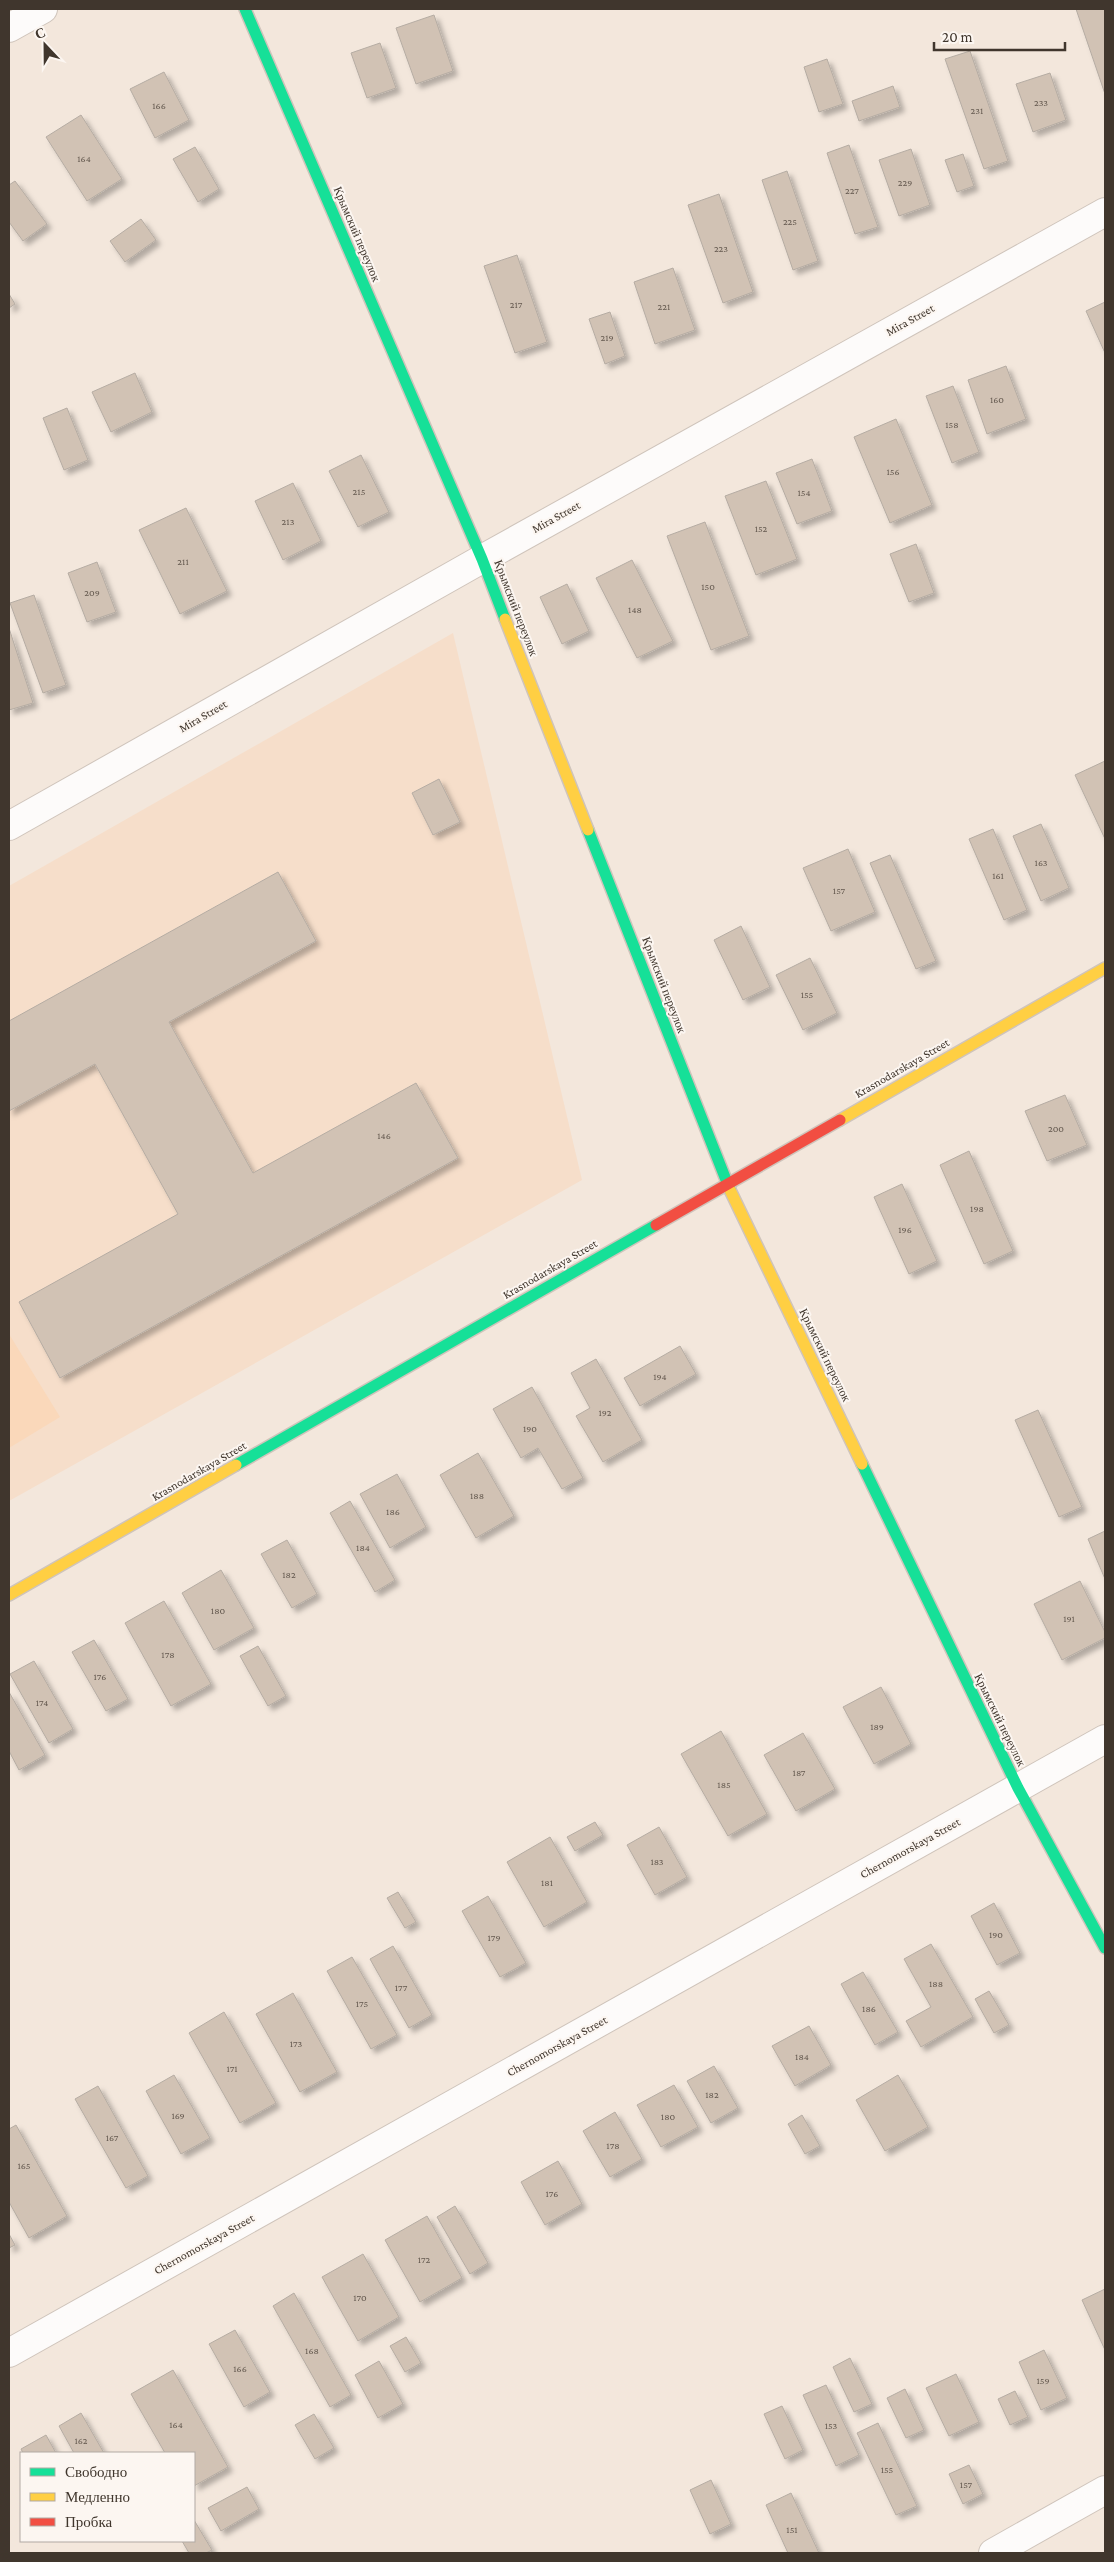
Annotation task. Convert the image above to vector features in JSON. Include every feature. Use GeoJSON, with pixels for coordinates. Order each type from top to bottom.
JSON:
{"type":"FeatureCollection","features":[{"type":"Feature","properties":{"kind":"street"},"geometry":{"type":"LineString","coordinates":[[9,28],[44,9]]}},
{"type":"Feature","properties":{"kind":"street","name":"Крымский переулок"},"geometry":{"type":"LineString","coordinates":[[245,9],[482,558],[727,1184],[1018,1788],[1105,1948]]}},
{"type":"Feature","properties":{"kind":"street","name":"Mira Street"},"geometry":{"type":"LineString","coordinates":[[9,826],[482,558],[1105,212]]}},
{"type":"Feature","properties":{"kind":"street","name":"Krasnodarskaya Street"},"geometry":{"type":"LineString","coordinates":[[9,1595],[1105,968]]}},
{"type":"Feature","properties":{"kind":"street","name":"Chernomorskaya Street"},"geometry":{"type":"LineString","coordinates":[[9,2353],[1105,1739]]}},
{"type":"Feature","properties":{"kind":"street"},"geometry":{"type":"LineString","coordinates":[[993,2553],[1105,2490]]}},
{"type":"Feature","properties":{"kind":"shaded area"},"geometry":{"type":"Polygon","coordinates":[[[453,633],[582,1180],[9,1501],[9,886],[453,633]]]}},
{"type":"Feature","properties":{"kind":"shaded area"},"geometry":{"type":"Polygon","coordinates":[[[9,1334],[60,1417],[9,1448],[9,1334]]]}},
{"type":"Feature","properties":{"kind":"building"},"geometry":{"type":"Polygon","coordinates":[[[1076,9],[1105,9],[1105,94],[1076,9]]]}},
{"type":"Feature","properties":{"kind":"building"},"geometry":{"type":"Polygon","coordinates":[[[434,15],[453,71],[416,84],[396,28],[434,15]]]}},
{"type":"Feature","properties":{"kind":"building"},"geometry":{"type":"Polygon","coordinates":[[[380,43],[396,88],[367,98],[351,53],[380,43]]]}},
{"type":"Feature","properties":{"kind":"building"},"geometry":{"type":"Polygon","coordinates":[[[970,51],[1008,161],[984,169],[945,59],[970,51]]]}},
{"type":"Feature","properties":{"kind":"building"},"geometry":{"type":"Polygon","coordinates":[[[827,59],[843,104],[819,112],[804,67],[827,59]]]}},
{"type":"Feature","properties":{"kind":"building"},"geometry":{"type":"Polygon","coordinates":[[[164,72],[189,120],[155,138],[130,89],[164,72]]]}},
{"type":"Feature","properties":{"kind":"building"},"geometry":{"type":"Polygon","coordinates":[[[1050,73],[1066,120],[1033,132],[1016,84],[1050,73]]]}},
{"type":"Feature","properties":{"kind":"building"},"geometry":{"type":"Polygon","coordinates":[[[893,86],[900,107],[859,121],[852,101],[893,86]]]}},
{"type":"Feature","properties":{"kind":"building"},"geometry":{"type":"Polygon","coordinates":[[[81,115],[122,179],[87,201],[46,137],[81,115]]]}},
{"type":"Feature","properties":{"kind":"building"},"geometry":{"type":"Polygon","coordinates":[[[849,145],[878,227],[855,234],[827,153],[849,145]]]}},
{"type":"Feature","properties":{"kind":"building"},"geometry":{"type":"Polygon","coordinates":[[[195,147],[219,189],[198,202],[173,159],[195,147]]]}},
{"type":"Feature","properties":{"kind":"building"},"geometry":{"type":"Polygon","coordinates":[[[911,149],[930,205],[899,216],[879,160],[911,149]]]}},
{"type":"Feature","properties":{"kind":"building"},"geometry":{"type":"Polygon","coordinates":[[[963,154],[974,186],[957,192],[945,160],[963,154]]]}},
{"type":"Feature","properties":{"kind":"building"},"geometry":{"type":"Polygon","coordinates":[[[787,171],[818,261],[793,270],[762,180],[787,171]]]}},
{"type":"Feature","properties":{"kind":"building"},"geometry":{"type":"Polygon","coordinates":[[[15,181],[47,224],[23,241],[9,222],[9,185],[15,181]]]}},
{"type":"Feature","properties":{"kind":"building"},"geometry":{"type":"Polygon","coordinates":[[[719,194],[753,292],[723,303],[688,205],[719,194]]]}},
{"type":"Feature","properties":{"kind":"building"},"geometry":{"type":"Polygon","coordinates":[[[141,219],[156,240],[125,262],[110,241],[141,219]]]}},
{"type":"Feature","properties":{"kind":"building"},"geometry":{"type":"Polygon","coordinates":[[[517,255],[547,342],[515,353],[484,266],[517,255]]]}},
{"type":"Feature","properties":{"kind":"building"},"geometry":{"type":"Polygon","coordinates":[[[673,268],[695,330],[655,344],[634,282],[673,268]]]}},
{"type":"Feature","properties":{"kind":"building"},"geometry":{"type":"Polygon","coordinates":[[[9,294],[15,304],[9,308],[9,294]]]}},
{"type":"Feature","properties":{"kind":"building"},"geometry":{"type":"Polygon","coordinates":[[[1105,302],[1105,353],[1086,311],[1105,302]]]}},
{"type":"Feature","properties":{"kind":"building"},"geometry":{"type":"Polygon","coordinates":[[[610,312],[625,356],[605,364],[589,319],[610,312]]]}},
{"type":"Feature","properties":{"kind":"building"},"geometry":{"type":"Polygon","coordinates":[[[1006,366],[1026,419],[987,434],[968,380],[1006,366]]]}},
{"type":"Feature","properties":{"kind":"building"},"geometry":{"type":"Polygon","coordinates":[[[135,373],[152,412],[111,432],[92,392],[135,373]]]}},
{"type":"Feature","properties":{"kind":"building"},"geometry":{"type":"Polygon","coordinates":[[[953,386],[979,452],[952,463],[926,396],[953,386]]]}},
{"type":"Feature","properties":{"kind":"building"},"geometry":{"type":"Polygon","coordinates":[[[67,408],[88,460],[64,470],[43,418],[67,408]]]}},
{"type":"Feature","properties":{"kind":"building"},"geometry":{"type":"Polygon","coordinates":[[[896,419],[932,505],[890,523],[854,437],[896,419]]]}},
{"type":"Feature","properties":{"kind":"building"},"geometry":{"type":"Polygon","coordinates":[[[361,455],[389,512],[358,527],[329,471],[361,455]]]}},
{"type":"Feature","properties":{"kind":"building"},"geometry":{"type":"Polygon","coordinates":[[[812,459],[832,511],[797,524],[776,473],[812,459]]]}},
{"type":"Feature","properties":{"kind":"building"},"geometry":{"type":"Polygon","coordinates":[[[766,481],[797,559],[756,575],[725,496],[766,481]]]}},
{"type":"Feature","properties":{"kind":"building"},"geometry":{"type":"Polygon","coordinates":[[[293,483],[321,541],[283,560],[255,501],[293,483]]]}},
{"type":"Feature","properties":{"kind":"building"},"geometry":{"type":"Polygon","coordinates":[[[186,508],[227,591],[180,614],[139,530],[186,508]]]}},
{"type":"Feature","properties":{"kind":"building"},"geometry":{"type":"Polygon","coordinates":[[[705,522],[749,636],[711,650],[667,536],[705,522]]]}},
{"type":"Feature","properties":{"kind":"building"},"geometry":{"type":"Polygon","coordinates":[[[916,544],[934,593],[909,602],[890,554],[916,544]]]}},
{"type":"Feature","properties":{"kind":"building"},"geometry":{"type":"Polygon","coordinates":[[[632,560],[673,641],[637,658],[596,578],[632,560]]]}},
{"type":"Feature","properties":{"kind":"building"},"geometry":{"type":"Polygon","coordinates":[[[97,562],[116,612],[87,622],[68,573],[97,562]]]}},
{"type":"Feature","properties":{"kind":"building"},"geometry":{"type":"Polygon","coordinates":[[[567,584],[589,631],[562,644],[540,597],[567,584]]]}},
{"type":"Feature","properties":{"kind":"building"},"geometry":{"type":"Polygon","coordinates":[[[34,595],[66,685],[43,693],[10,603],[34,595]]]}},
{"type":"Feature","properties":{"kind":"building"},"geometry":{"type":"Polygon","coordinates":[[[9,628],[33,703],[9,710],[9,628]]]}},
{"type":"Feature","properties":{"kind":"building"},"geometry":{"type":"Polygon","coordinates":[[[1105,761],[1105,839],[1075,775],[1105,761]]]}},
{"type":"Feature","properties":{"kind":"building"},"geometry":{"type":"Polygon","coordinates":[[[439,779],[460,822],[433,835],[412,793],[439,779]]]}},
{"type":"Feature","properties":{"kind":"building"},"geometry":{"type":"Polygon","coordinates":[[[1041,824],[1069,888],[1041,901],[1013,836],[1041,824]]]}},
{"type":"Feature","properties":{"kind":"building"},"geometry":{"type":"Polygon","coordinates":[[[993,829],[1027,910],[1004,920],[969,839],[993,829]]]}},
{"type":"Feature","properties":{"kind":"building"},"geometry":{"type":"Polygon","coordinates":[[[848,849],[875,912],[831,931],[803,868],[848,849]]]}},
{"type":"Feature","properties":{"kind":"building"},"geometry":{"type":"Polygon","coordinates":[[[890,855],[936,961],[916,969],[870,863],[890,855]]]}},
{"type":"Feature","properties":{"kind":"building"},"geometry":{"type":"Polygon","coordinates":[[[278,872],[316,941],[169,1022],[253,1173],[416,1083],[458,1158],[60,1378],[19,1302],[178,1214],[95,1064],[9,1111],[9,1021],[278,872]]]}},
{"type":"Feature","properties":{"kind":"building"},"geometry":{"type":"Polygon","coordinates":[[[741,926],[770,987],[743,1000],[714,940],[741,926]]]}},
{"type":"Feature","properties":{"kind":"building"},"geometry":{"type":"Polygon","coordinates":[[[810,958],[837,1013],[803,1030],[776,975],[810,958]]]}},
{"type":"Feature","properties":{"kind":"building"},"geometry":{"type":"Polygon","coordinates":[[[1065,1095],[1087,1145],[1047,1161],[1025,1111],[1065,1095]]]}},
{"type":"Feature","properties":{"kind":"building"},"geometry":{"type":"Polygon","coordinates":[[[969,1151],[1013,1251],[984,1264],[940,1165],[969,1151]]]}},
{"type":"Feature","properties":{"kind":"building"},"geometry":{"type":"Polygon","coordinates":[[[902,1184],[937,1261],[909,1274],[874,1197],[902,1184]]]}},
{"type":"Feature","properties":{"kind":"building"},"geometry":{"type":"Polygon","coordinates":[[[680,1346],[696,1374],[640,1406],[624,1378],[680,1346]]]}},
{"type":"Feature","properties":{"kind":"building"},"geometry":{"type":"Polygon","coordinates":[[[596,1359],[642,1440],[603,1462],[576,1416],[590,1408],[571,1373],[596,1359]]]}},
{"type":"Feature","properties":{"kind":"building"},"geometry":{"type":"Polygon","coordinates":[[[532,1387],[583,1478],[562,1489],[538,1448],[521,1458],[493,1409],[532,1387]]]}},
{"type":"Feature","properties":{"kind":"building"},"geometry":{"type":"Polygon","coordinates":[[[1038,1410],[1082,1507],[1059,1517],[1015,1420],[1038,1410]]]}},
{"type":"Feature","properties":{"kind":"building"},"geometry":{"type":"Polygon","coordinates":[[[478,1453],[514,1516],[476,1538],[440,1475],[478,1453]]]}},
{"type":"Feature","properties":{"kind":"building"},"geometry":{"type":"Polygon","coordinates":[[[397,1474],[426,1527],[390,1548],[360,1494],[397,1474]]]}},
{"type":"Feature","properties":{"kind":"building"},"geometry":{"type":"Polygon","coordinates":[[[350,1501],[395,1580],[375,1592],[330,1513],[350,1501]]]}},
{"type":"Feature","properties":{"kind":"building"},"geometry":{"type":"Polygon","coordinates":[[[1105,1531],[1105,1579],[1088,1539],[1105,1531]]]}},
{"type":"Feature","properties":{"kind":"building"},"geometry":{"type":"Polygon","coordinates":[[[287,1540],[317,1594],[292,1608],[261,1554],[287,1540]]]}},
{"type":"Feature","properties":{"kind":"building"},"geometry":{"type":"Polygon","coordinates":[[[221,1570],[254,1628],[214,1650],[182,1593],[221,1570]]]}},
{"type":"Feature","properties":{"kind":"building"},"geometry":{"type":"Polygon","coordinates":[[[1080,1581],[1105,1632],[1105,1638],[1062,1660],[1034,1604],[1080,1581]]]}},
{"type":"Feature","properties":{"kind":"building"},"geometry":{"type":"Polygon","coordinates":[[[164,1601],[211,1684],[171,1706],[125,1623],[164,1601]]]}},
{"type":"Feature","properties":{"kind":"building"},"geometry":{"type":"Polygon","coordinates":[[[94,1640],[128,1699],[106,1711],[72,1652],[94,1640]]]}},
{"type":"Feature","properties":{"kind":"building"},"geometry":{"type":"Polygon","coordinates":[[[258,1646],[286,1696],[268,1706],[240,1656],[258,1646]]]}},
{"type":"Feature","properties":{"kind":"building"},"geometry":{"type":"Polygon","coordinates":[[[34,1661],[73,1729],[49,1743],[10,1674],[34,1661]]]}},
{"type":"Feature","properties":{"kind":"building"},"geometry":{"type":"Polygon","coordinates":[[[881,1687],[911,1744],[874,1764],[843,1707],[881,1687]]]}},
{"type":"Feature","properties":{"kind":"building"},"geometry":{"type":"Polygon","coordinates":[[[9,1692],[45,1755],[19,1770],[9,1751],[9,1692]]]}},
{"type":"Feature","properties":{"kind":"building"},"geometry":{"type":"Polygon","coordinates":[[[721,1731],[767,1814],[728,1836],[681,1754],[721,1731]]]}},
{"type":"Feature","properties":{"kind":"building"},"geometry":{"type":"Polygon","coordinates":[[[803,1733],[835,1789],[796,1811],[764,1755],[803,1733]]]}},
{"type":"Feature","properties":{"kind":"building"},"geometry":{"type":"Polygon","coordinates":[[[595,1822],[603,1835],[575,1851],[567,1837],[595,1822]]]}},
{"type":"Feature","properties":{"kind":"building"},"geometry":{"type":"Polygon","coordinates":[[[659,1827],[687,1877],[655,1895],[627,1845],[659,1827]]]}},
{"type":"Feature","properties":{"kind":"building"},"geometry":{"type":"Polygon","coordinates":[[[550,1837],[587,1902],[544,1927],[507,1862],[550,1837]]]}},
{"type":"Feature","properties":{"kind":"building"},"geometry":{"type":"Polygon","coordinates":[[[398,1892],[416,1922],[405,1928],[387,1898],[398,1892]]]}},
{"type":"Feature","properties":{"kind":"building"},"geometry":{"type":"Polygon","coordinates":[[[488,1896],[526,1963],[500,1977],[462,1911],[488,1896]]]}},
{"type":"Feature","properties":{"kind":"building"},"geometry":{"type":"Polygon","coordinates":[[[994,1903],[1020,1953],[997,1965],[971,1916],[994,1903]]]}},
{"type":"Feature","properties":{"kind":"building"},"geometry":{"type":"Polygon","coordinates":[[[931,1944],[973,2017],[921,2047],[906,2021],[931,2007],[904,1959],[931,1944]]]}},
{"type":"Feature","properties":{"kind":"building"},"geometry":{"type":"Polygon","coordinates":[[[393,1946],[432,2015],[409,2028],[370,1959],[393,1946]]]}},
{"type":"Feature","properties":{"kind":"building"},"geometry":{"type":"Polygon","coordinates":[[[352,1957],[397,2035],[371,2049],[327,1971],[352,1957]]]}},
{"type":"Feature","properties":{"kind":"building"},"geometry":{"type":"Polygon","coordinates":[[[863,1972],[898,2032],[875,2045],[841,1984],[863,1972]]]}},
{"type":"Feature","properties":{"kind":"building"},"geometry":{"type":"Polygon","coordinates":[[[989,1991],[1009,2025],[994,2033],[975,1999],[989,1991]]]}},
{"type":"Feature","properties":{"kind":"building"},"geometry":{"type":"Polygon","coordinates":[[[293,1993],[337,2072],[300,2092],[256,2014],[293,1993]]]}},
{"type":"Feature","properties":{"kind":"building"},"geometry":{"type":"Polygon","coordinates":[[[224,2012],[276,2103],[240,2123],[189,2033],[224,2012]]]}},
{"type":"Feature","properties":{"kind":"building"},"geometry":{"type":"Polygon","coordinates":[[[809,2026],[831,2065],[795,2086],[772,2046],[809,2026]]]}},
{"type":"Feature","properties":{"kind":"building"},"geometry":{"type":"Polygon","coordinates":[[[714,2066],[738,2108],[711,2123],[687,2081],[714,2066]]]}},
{"type":"Feature","properties":{"kind":"building"},"geometry":{"type":"Polygon","coordinates":[[[174,2075],[210,2138],[181,2154],[146,2091],[174,2075]]]}},
{"type":"Feature","properties":{"kind":"building"},"geometry":{"type":"Polygon","coordinates":[[[898,2075],[928,2127],[885,2151],[856,2100],[898,2075]]]}},
{"type":"Feature","properties":{"kind":"building"},"geometry":{"type":"Polygon","coordinates":[[[674,2085],[698,2127],[661,2147],[637,2105],[674,2085]]]}},
{"type":"Feature","properties":{"kind":"building"},"geometry":{"type":"Polygon","coordinates":[[[98,2086],[148,2176],[126,2188],[75,2099],[98,2086]]]}},
{"type":"Feature","properties":{"kind":"building"},"geometry":{"type":"Polygon","coordinates":[[[615,2112],[642,2159],[610,2177],[583,2131],[615,2112]]]}},
{"type":"Feature","properties":{"kind":"building"},"geometry":{"type":"Polygon","coordinates":[[[802,2115],[820,2146],[805,2154],[788,2124],[802,2115]]]}},
{"type":"Feature","properties":{"kind":"building"},"geometry":{"type":"Polygon","coordinates":[[[16,2125],[67,2216],[29,2238],[9,2202],[9,2129],[16,2125]]]}},
{"type":"Feature","properties":{"kind":"building"},"geometry":{"type":"Polygon","coordinates":[[[558,2161],[582,2204],[545,2225],[521,2182],[558,2161]]]}},
{"type":"Feature","properties":{"kind":"building"},"geometry":{"type":"Polygon","coordinates":[[[455,2206],[488,2263],[470,2274],[437,2217],[455,2206]]]}},
{"type":"Feature","properties":{"kind":"building"},"geometry":{"type":"Polygon","coordinates":[[[427,2216],[462,2278],[420,2302],[385,2240],[427,2216]]]}},
{"type":"Feature","properties":{"kind":"building"},"geometry":{"type":"Polygon","coordinates":[[[9,2234],[15,2245],[9,2248],[9,2234]]]}},
{"type":"Feature","properties":{"kind":"building"},"geometry":{"type":"Polygon","coordinates":[[[363,2254],[399,2317],[358,2341],[322,2277],[363,2254]]]}},
{"type":"Feature","properties":{"kind":"building"},"geometry":{"type":"Polygon","coordinates":[[[1105,2289],[1105,2350],[1082,2300],[1105,2289]]]}},
{"type":"Feature","properties":{"kind":"building"},"geometry":{"type":"Polygon","coordinates":[[[294,2293],[351,2395],[330,2407],[273,2306],[294,2293]]]}},
{"type":"Feature","properties":{"kind":"building"},"geometry":{"type":"Polygon","coordinates":[[[235,2330],[270,2392],[244,2407],[209,2344],[235,2330]]]}},
{"type":"Feature","properties":{"kind":"building"},"geometry":{"type":"Polygon","coordinates":[[[406,2337],[421,2363],[405,2372],[390,2346],[406,2337]]]}},
{"type":"Feature","properties":{"kind":"building"},"geometry":{"type":"Polygon","coordinates":[[[1044,2350],[1067,2398],[1041,2410],[1019,2362],[1044,2350]]]}},
{"type":"Feature","properties":{"kind":"building"},"geometry":{"type":"Polygon","coordinates":[[[850,2358],[872,2404],[854,2412],[833,2367],[850,2358]]]}},
{"type":"Feature","properties":{"kind":"building"},"geometry":{"type":"Polygon","coordinates":[[[379,2361],[403,2404],[378,2418],[355,2375],[379,2361]]]}},
{"type":"Feature","properties":{"kind":"building"},"geometry":{"type":"Polygon","coordinates":[[[173,2370],[228,2467],[195,2485],[195,2452],[164,2452],[131,2394],[173,2370]]]}},
{"type":"Feature","properties":{"kind":"building"},"geometry":{"type":"Polygon","coordinates":[[[956,2374],[979,2422],[949,2436],[926,2388],[956,2374]]]}},
{"type":"Feature","properties":{"kind":"building"},"geometry":{"type":"Polygon","coordinates":[[[826,2385],[859,2455],[836,2466],[803,2395],[826,2385]]]}},
{"type":"Feature","properties":{"kind":"building"},"geometry":{"type":"Polygon","coordinates":[[[905,2389],[924,2430],[906,2438],[887,2398],[905,2389]]]}},
{"type":"Feature","properties":{"kind":"building"},"geometry":{"type":"Polygon","coordinates":[[[1015,2391],[1028,2417],[1010,2425],[998,2399],[1015,2391]]]}},
{"type":"Feature","properties":{"kind":"building"},"geometry":{"type":"Polygon","coordinates":[[[782,2406],[803,2450],[785,2459],[764,2414],[782,2406]]]}},
{"type":"Feature","properties":{"kind":"building"},"geometry":{"type":"Polygon","coordinates":[[[81,2413],[103,2452],[73,2452],[59,2426],[81,2413]]]}},
{"type":"Feature","properties":{"kind":"building"},"geometry":{"type":"Polygon","coordinates":[[[314,2414],[334,2448],[315,2459],[295,2425],[314,2414]]]}},
{"type":"Feature","properties":{"kind":"building"},"geometry":{"type":"Polygon","coordinates":[[[878,2423],[917,2506],[896,2515],[857,2433],[878,2423]]]}},
{"type":"Feature","properties":{"kind":"building"},"geometry":{"type":"Polygon","coordinates":[[[46,2435],[55,2452],[22,2452],[21,2449],[46,2435]]]}},
{"type":"Feature","properties":{"kind":"building"},"geometry":{"type":"Polygon","coordinates":[[[969,2465],[983,2494],[963,2504],[949,2474],[969,2465]]]}},
{"type":"Feature","properties":{"kind":"building"},"geometry":{"type":"Polygon","coordinates":[[[711,2480],[731,2524],[710,2534],[690,2490],[711,2480]]]}},
{"type":"Feature","properties":{"kind":"building"},"geometry":{"type":"Polygon","coordinates":[[[247,2487],[259,2509],[221,2531],[208,2508],[247,2487]]]}},
{"type":"Feature","properties":{"kind":"building"},"geometry":{"type":"Polygon","coordinates":[[[791,2493],[819,2553],[788,2553],[766,2505],[791,2493]]]}},
{"type":"Feature","properties":{"kind":"building"},"geometry":{"type":"Polygon","coordinates":[[[195,2522],[212,2550],[206,2553],[189,2553],[183,2542],[195,2542],[195,2522]]]}},
{"type":"Feature","properties":{"kind":"traffic: fast"},"geometry":{"type":"LineString","coordinates":[[245,9],[482,559],[505,619]]}},
{"type":"Feature","properties":{"kind":"traffic: fast"},"geometry":{"type":"LineString","coordinates":[[588,830],[730,1190]]}},
{"type":"Feature","properties":{"kind":"traffic: fast"},"geometry":{"type":"LineString","coordinates":[[236,1465],[656,1225]]}},
{"type":"Feature","properties":{"kind":"traffic: fast"},"geometry":{"type":"LineString","coordinates":[[862,1464],[1018,1788],[1105,1948]]}},
{"type":"Feature","properties":{"kind":"traffic: slow"},"geometry":{"type":"LineString","coordinates":[[505,619],[588,830]]}},
{"type":"Feature","properties":{"kind":"traffic: slow"},"geometry":{"type":"LineString","coordinates":[[840,1120],[1105,968]]}},
{"type":"Feature","properties":{"kind":"traffic: slow"},"geometry":{"type":"LineString","coordinates":[[730,1190],[862,1464]]}},
{"type":"Feature","properties":{"kind":"traffic: slow"},"geometry":{"type":"LineString","coordinates":[[9,1595],[236,1465]]}},
{"type":"Feature","properties":{"kind":"traffic: jam"},"geometry":{"type":"LineString","coordinates":[[656,1225],[840,1120]]}}]}
